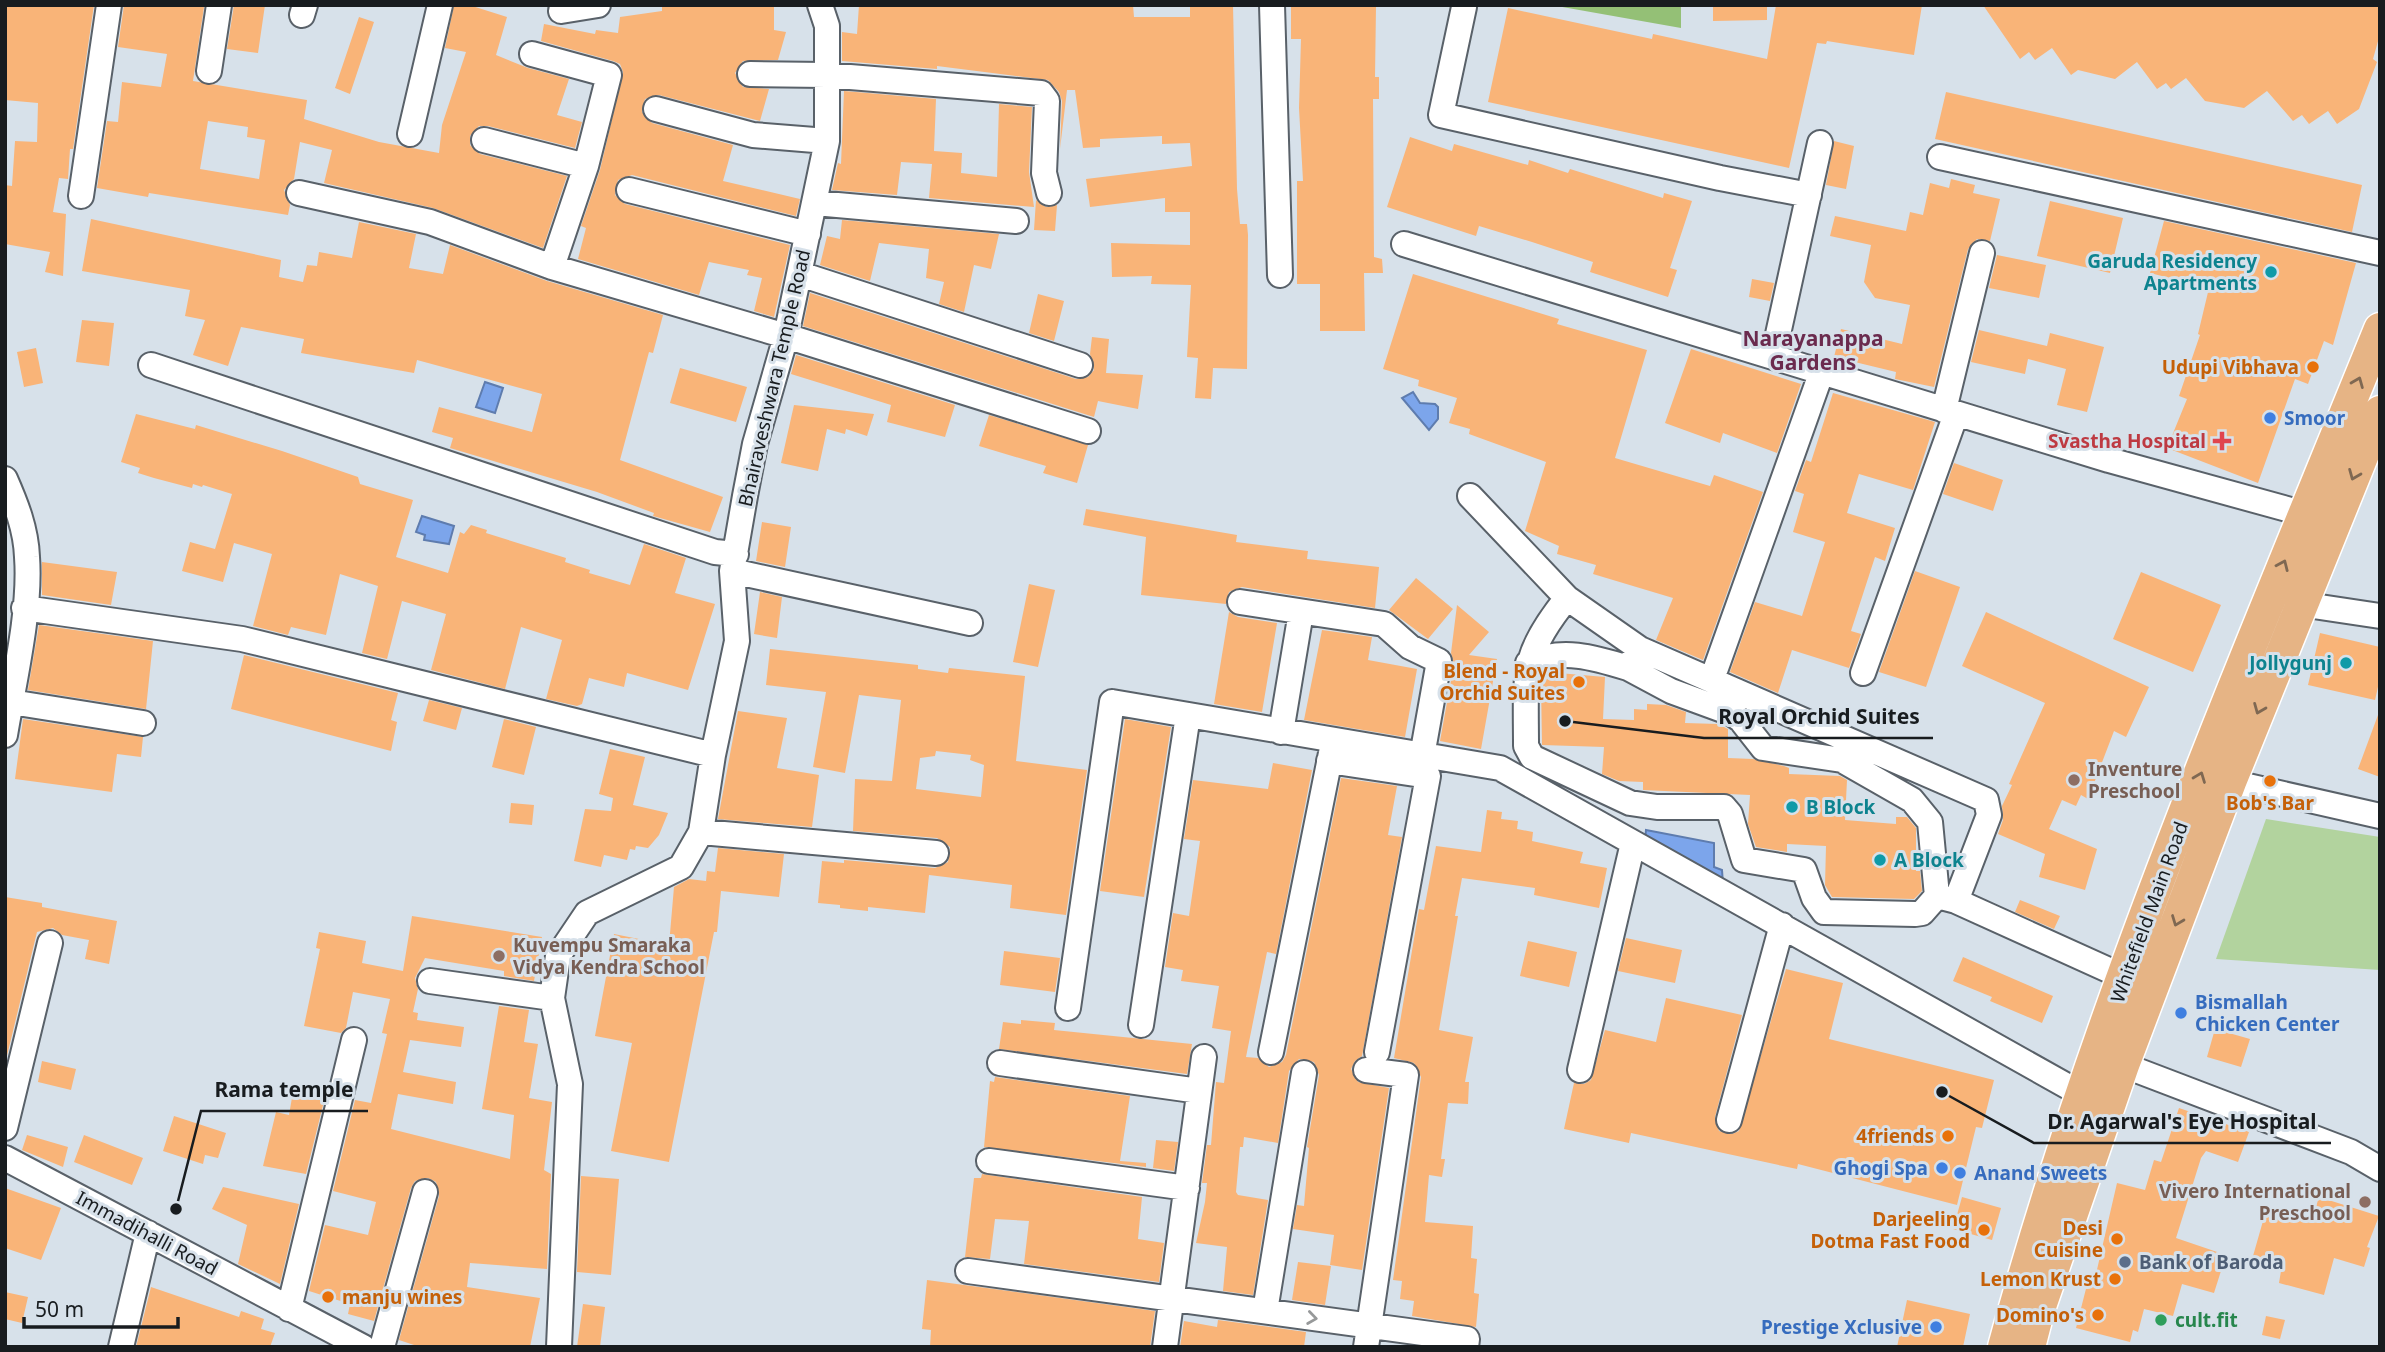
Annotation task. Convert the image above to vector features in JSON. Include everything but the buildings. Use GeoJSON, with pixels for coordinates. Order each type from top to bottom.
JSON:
{"type":"FeatureCollection","features":[{"type":"Feature","properties":{"kind":"main road","name":"Whitefield Main Road"},"geometry":{"type":"LineString","coordinates":[[2029,1347],[2026,1308],[2083,1095],[2124,977],[2269,597],[2380,329]]}},
{"type":"Feature","properties":{"kind":"main road","name":"Whitefield Main Road"},"geometry":{"type":"LineString","coordinates":[[2004,1347],[2026,1308],[2123,1065],[2299,605],[2380,412]]}},
{"type":"Feature","properties":{"kind":"street"},"geometry":{"type":"LineString","coordinates":[[81,196],[109,5]]}},
{"type":"Feature","properties":{"kind":"street"},"geometry":{"type":"LineString","coordinates":[[209,71],[219,5]]}},
{"type":"Feature","properties":{"kind":"street"},"geometry":{"type":"LineString","coordinates":[[410,134],[440,5]]}},
{"type":"Feature","properties":{"kind":"street"},"geometry":{"type":"LineString","coordinates":[[561,11],[598,5]]}},
{"type":"Feature","properties":{"kind":"street","name":"Bhairaveshwara Temple Road"},"geometry":{"type":"LineString","coordinates":[[559,1347],[570,1084],[552,998],[558,956],[587,913],[681,867],[701,832],[713,755],[737,641],[734,562],[755,443],[786,335],[827,141],[827,26],[820,5]]}},
{"type":"Feature","properties":{"kind":"street"},"geometry":{"type":"LineString","coordinates":[[1272,5],[1280,275]]}},
{"type":"Feature","properties":{"kind":"street"},"geometry":{"type":"LineString","coordinates":[[1464,7],[1441,115],[1720,178],[1809,195]]}},
{"type":"Feature","properties":{"kind":"street"},"geometry":{"type":"LineString","coordinates":[[532,54],[610,75],[586,166],[552,267]]}},
{"type":"Feature","properties":{"kind":"street"},"geometry":{"type":"LineString","coordinates":[[750,74],[827,75],[1041,93],[1047,101],[1044,173],[1049,193]]}},
{"type":"Feature","properties":{"kind":"street"},"geometry":{"type":"LineString","coordinates":[[656,109],[752,135],[827,141]]}},
{"type":"Feature","properties":{"kind":"street"},"geometry":{"type":"LineString","coordinates":[[484,140],[586,166]]}},
{"type":"Feature","properties":{"kind":"street"},"geometry":{"type":"LineString","coordinates":[[1773,357],[1820,143]]}},
{"type":"Feature","properties":{"kind":"street"},"geometry":{"type":"LineString","coordinates":[[1940,157],[2380,253]]}},
{"type":"Feature","properties":{"kind":"street"},"geometry":{"type":"LineString","coordinates":[[629,190],[807,234]]}},
{"type":"Feature","properties":{"kind":"street"},"geometry":{"type":"LineString","coordinates":[[299,192],[430,222],[552,267],[786,335],[1088,431]]}},
{"type":"Feature","properties":{"kind":"street"},"geometry":{"type":"LineString","coordinates":[[815,203],[1016,220]]}},
{"type":"Feature","properties":{"kind":"street"},"geometry":{"type":"LineString","coordinates":[[1404,244],[2109,460],[2305,514]]}},
{"type":"Feature","properties":{"kind":"street"},"geometry":{"type":"LineString","coordinates":[[1863,673],[1950,412],[1982,253]]}},
{"type":"Feature","properties":{"kind":"street"},"geometry":{"type":"LineString","coordinates":[[800,274],[1080,365]]}},
{"type":"Feature","properties":{"kind":"street"},"geometry":{"type":"LineString","coordinates":[[151,365],[715,552],[734,562],[970,624]]}},
{"type":"Feature","properties":{"kind":"street"},"geometry":{"type":"LineString","coordinates":[[1716,668],[1822,371]]}},
{"type":"Feature","properties":{"kind":"street"},"geometry":{"type":"LineString","coordinates":[[5,479],[20,515],[27,558],[24,608],[10,671],[10,702],[5,735]]}},
{"type":"Feature","properties":{"kind":"street"},"geometry":{"type":"LineString","coordinates":[[1470,496],[1567,598],[1671,691],[1731,713],[1741,720],[1763,748],[1842,760],[1912,800],[1930,822],[1947,899]]}},
{"type":"Feature","properties":{"kind":"street"},"geometry":{"type":"LineString","coordinates":[[2269,597],[2299,605],[2380,616]]}},
{"type":"Feature","properties":{"kind":"street"},"geometry":{"type":"LineString","coordinates":[[1528,663],[1558,654],[1600,659],[1634,659],[1986,800],[1989,815],[1947,899],[1915,914],[1824,912],[1814,898],[1804,870],[1744,860],[1730,814],[1724,807],[1638,805],[1532,757],[1526,746],[1528,663],[1541,631],[1567,598]]}},
{"type":"Feature","properties":{"kind":"street"},"geometry":{"type":"LineString","coordinates":[[1240,602],[1384,624],[1410,647],[1439,662],[1422,756]]}},
{"type":"Feature","properties":{"kind":"street"},"geometry":{"type":"LineString","coordinates":[[24,608],[242,639],[713,755]]}},
{"type":"Feature","properties":{"kind":"street"},"geometry":{"type":"LineString","coordinates":[[1281,732],[1301,612]]}},
{"type":"Feature","properties":{"kind":"street"},"geometry":{"type":"LineString","coordinates":[[10,702],[143,723]]}},
{"type":"Feature","properties":{"kind":"street"},"geometry":{"type":"LineString","coordinates":[[1068,1008],[1112,702],[1281,732],[1331,751],[1428,776],[1372,1061],[1406,1075],[1368,1337]]}},
{"type":"Feature","properties":{"kind":"street"},"geometry":{"type":"LineString","coordinates":[[1141,1025],[1188,715]]}},
{"type":"Feature","properties":{"kind":"street"},"geometry":{"type":"LineString","coordinates":[[1331,751],[1422,756],[1500,768],[2083,1095]]}},
{"type":"Feature","properties":{"kind":"street"},"geometry":{"type":"LineString","coordinates":[[1271,1052],[1331,751]]}},
{"type":"Feature","properties":{"kind":"street"},"geometry":{"type":"LineString","coordinates":[[2230,782],[2380,816]]}},
{"type":"Feature","properties":{"kind":"street"},"geometry":{"type":"LineString","coordinates":[[701,832],[936,853]]}},
{"type":"Feature","properties":{"kind":"street"},"geometry":{"type":"LineString","coordinates":[[1580,1070],[1633,843]]}},
{"type":"Feature","properties":{"kind":"street"},"geometry":{"type":"LineString","coordinates":[[1947,899],[2124,977]]}},
{"type":"Feature","properties":{"kind":"street"},"geometry":{"type":"LineString","coordinates":[[1729,1120],[1782,925]]}},
{"type":"Feature","properties":{"kind":"street"},"geometry":{"type":"LineString","coordinates":[[5,1128],[50,943]]}},
{"type":"Feature","properties":{"kind":"street"},"geometry":{"type":"LineString","coordinates":[[430,981],[552,998]]}},
{"type":"Feature","properties":{"kind":"street"},"geometry":{"type":"LineString","coordinates":[[289,1309],[354,1040]]}},
{"type":"Feature","properties":{"kind":"street"},"geometry":{"type":"LineString","coordinates":[[1165,1347],[1204,1057]]}},
{"type":"Feature","properties":{"kind":"street"},"geometry":{"type":"LineString","coordinates":[[1000,1063],[1199,1091]]}},
{"type":"Feature","properties":{"kind":"street"},"geometry":{"type":"LineString","coordinates":[[2123,1065],[2351,1152],[2380,1169]]}},
{"type":"Feature","properties":{"kind":"street"},"geometry":{"type":"LineString","coordinates":[[1265,1311],[1304,1073]]}},
{"type":"Feature","properties":{"kind":"street","name":"Immadihalli Road"},"geometry":{"type":"LineString","coordinates":[[5,1158],[289,1309],[335,1340],[363,1347]]}},
{"type":"Feature","properties":{"kind":"street"},"geometry":{"type":"LineString","coordinates":[[989,1161],[1186,1188]]}},
{"type":"Feature","properties":{"kind":"street"},"geometry":{"type":"LineString","coordinates":[[382,1347],[425,1192]]}},
{"type":"Feature","properties":{"kind":"street"},"geometry":{"type":"LineString","coordinates":[[121,1347],[148,1233]]}},
{"type":"Feature","properties":{"kind":"street"},"geometry":{"type":"LineString","coordinates":[[968,1270],[1265,1311],[1368,1337],[1467,1339],[1466,1347]]}},
{"type":"Feature","properties":{"kind":"green space"},"geometry":{"type":"Polygon","coordinates":[[[1551,5],[1681,5],[1681,28],[1551,5]]]}},
{"type":"Feature","properties":{"kind":"green space"},"geometry":{"type":"Polygon","coordinates":[[[2266,819],[2380,837],[2380,970],[2216,959],[2266,819]]]}},
{"type":"Feature","properties":{"kind":"water"},"geometry":{"type":"Polygon","coordinates":[[[485,382],[503,388],[495,413],[476,407],[485,382]]]}},
{"type":"Feature","properties":{"kind":"water"},"geometry":{"type":"Polygon","coordinates":[[[1413,392],[1420,403],[1435,404],[1438,407],[1438,419],[1429,430],[1402,398],[1413,392]]]}},
{"type":"Feature","properties":{"kind":"water"},"geometry":{"type":"Polygon","coordinates":[[[422,516],[454,526],[449,544],[424,540],[425,535],[416,532],[422,516]]]}},
{"type":"Feature","properties":{"kind":"water"},"geometry":{"type":"Polygon","coordinates":[[[1646,830],[1714,843],[1714,867],[1722,870],[1723,884],[1645,841],[1646,830]]]}},
{"type":"Feature","properties":{"kind":"place","name":"Garuda Residency Apartments"},"geometry":{"type":"Point","coordinates":[2271,272]}},
{"type":"Feature","properties":{"kind":"place","name":"Udupi Vibhava"},"geometry":{"type":"Point","coordinates":[2313,367]}},
{"type":"Feature","properties":{"kind":"place","name":"Smoor"},"geometry":{"type":"Point","coordinates":[2270,418]}},
{"type":"Feature","properties":{"kind":"place","name":"Svastha Hospital"},"geometry":{"type":"Point","coordinates":[2222,441]}},
{"type":"Feature","properties":{"kind":"place","name":"Jollygunj"},"geometry":{"type":"Point","coordinates":[2346,663]}},
{"type":"Feature","properties":{"kind":"place","name":"Blend - Royal Orchid Suites"},"geometry":{"type":"Point","coordinates":[1579,682]}},
{"type":"Feature","properties":{"kind":"place","name":"Royal Orchid Suites"},"geometry":{"type":"Point","coordinates":[1565,721]}},
{"type":"Feature","properties":{"kind":"place","name":"Inventure Preschool"},"geometry":{"type":"Point","coordinates":[2074,780]}},
{"type":"Feature","properties":{"kind":"place","name":"Bob's Bar"},"geometry":{"type":"Point","coordinates":[2270,781]}},
{"type":"Feature","properties":{"kind":"place","name":"B Block"},"geometry":{"type":"Point","coordinates":[1792,807]}},
{"type":"Feature","properties":{"kind":"place","name":"A Block"},"geometry":{"type":"Point","coordinates":[1880,860]}},
{"type":"Feature","properties":{"kind":"place","name":"Kuvempu Smaraka Vidya Kendra School"},"geometry":{"type":"Point","coordinates":[499,956]}},
{"type":"Feature","properties":{"kind":"place","name":"Bismallah Chicken Center"},"geometry":{"type":"Point","coordinates":[2181,1013]}},
{"type":"Feature","properties":{"kind":"place","name":"Dr. Agarwal's Eye Hospital"},"geometry":{"type":"Point","coordinates":[1942,1092]}},
{"type":"Feature","properties":{"kind":"place","name":"4friends"},"geometry":{"type":"Point","coordinates":[1948,1136]}},
{"type":"Feature","properties":{"kind":"place","name":"Ghogi Spa"},"geometry":{"type":"Point","coordinates":[1942,1168]}},
{"type":"Feature","properties":{"kind":"place","name":"Anand Sweets"},"geometry":{"type":"Point","coordinates":[1960,1173]}},
{"type":"Feature","properties":{"kind":"place","name":"Vivero International Preschool"},"geometry":{"type":"Point","coordinates":[2365,1202]}},
{"type":"Feature","properties":{"kind":"place","name":"Rama temple"},"geometry":{"type":"Point","coordinates":[176,1209]}},
{"type":"Feature","properties":{"kind":"place","name":"Darjeeling Dotma Fast Food"},"geometry":{"type":"Point","coordinates":[1984,1230]}},
{"type":"Feature","properties":{"kind":"place","name":"Desi Cuisine"},"geometry":{"type":"Point","coordinates":[2117,1239]}},
{"type":"Feature","properties":{"kind":"place","name":"Bank of Baroda"},"geometry":{"type":"Point","coordinates":[2125,1262]}},
{"type":"Feature","properties":{"kind":"place","name":"Lemon Krust"},"geometry":{"type":"Point","coordinates":[2115,1279]}},
{"type":"Feature","properties":{"kind":"place","name":"manju wines"},"geometry":{"type":"Point","coordinates":[328,1297]}},
{"type":"Feature","properties":{"kind":"place","name":"Domino's"},"geometry":{"type":"Point","coordinates":[2098,1315]}},
{"type":"Feature","properties":{"kind":"place","name":"cult.fit"},"geometry":{"type":"Point","coordinates":[2161,1320]}},
{"type":"Feature","properties":{"kind":"place","name":"Prestige Xclusive"},"geometry":{"type":"Point","coordinates":[1936,1327]}},
{"type":"Feature","properties":{"kind":"district","name":"Narayanappa Gardens"},"geometry":{"type":"Point","coordinates":[1813,350]}}]}
